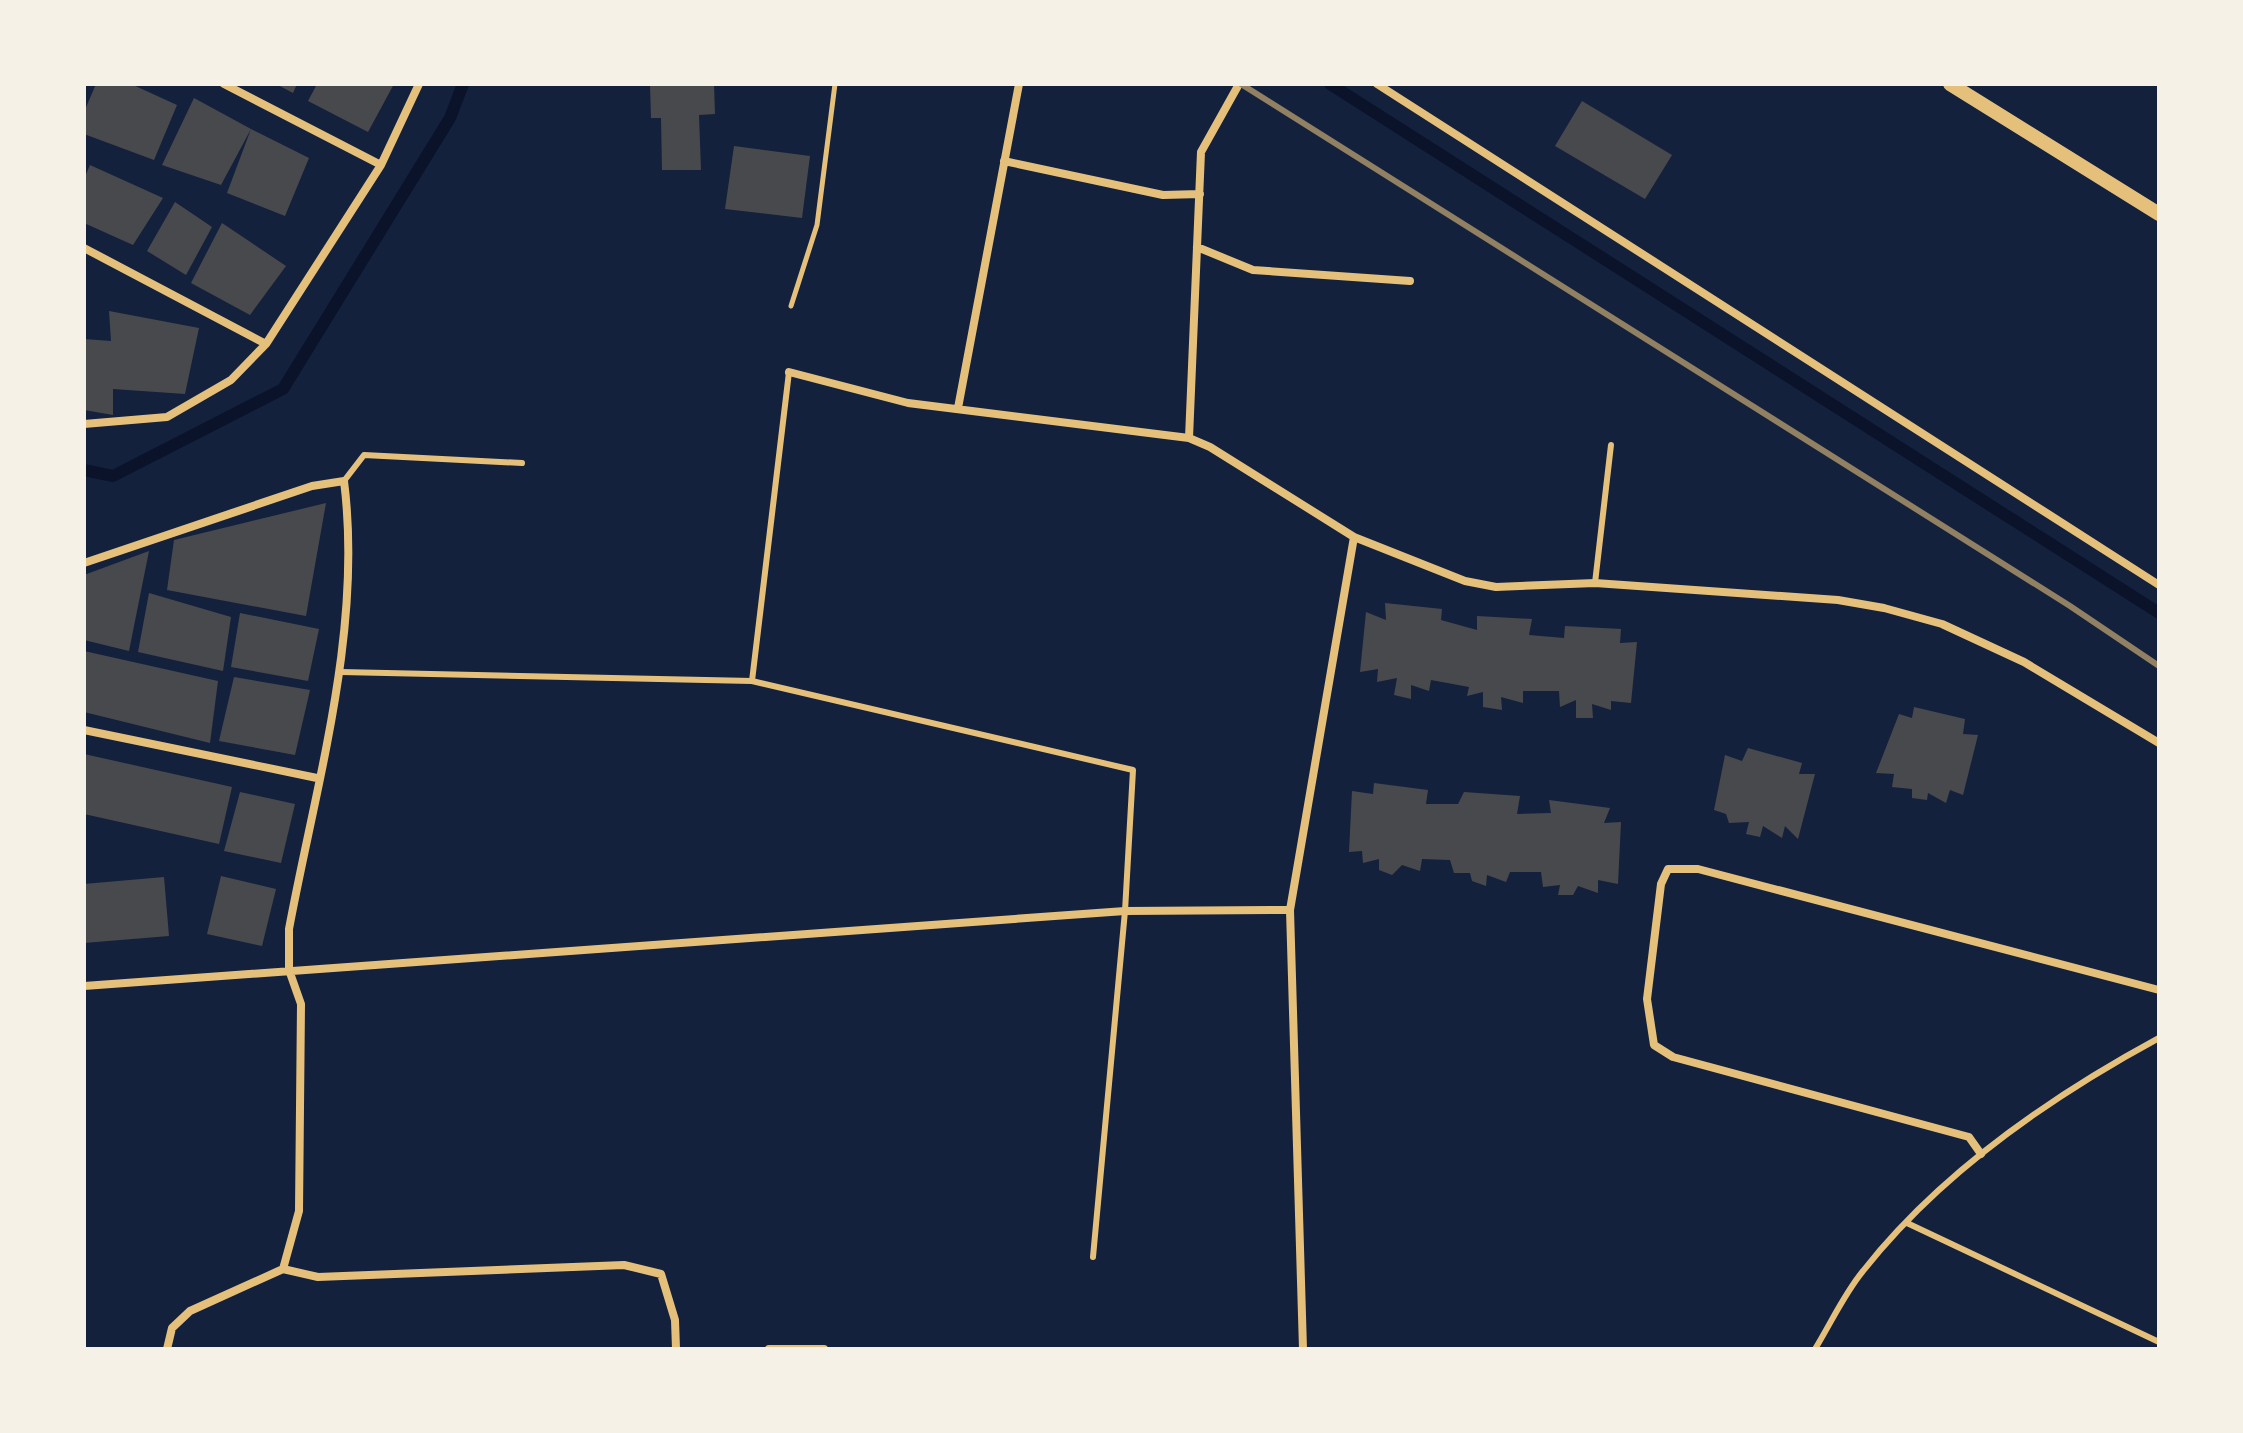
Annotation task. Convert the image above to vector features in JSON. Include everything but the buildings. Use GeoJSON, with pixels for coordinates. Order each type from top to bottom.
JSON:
{"type":"FeatureCollection","features":[{"type":"Feature","properties":{"kind":"street"},"geometry":{"type":"LineString","coordinates":[[224,84],[381,165]]}},
{"type":"Feature","properties":{"kind":"street"},"geometry":{"type":"LineString","coordinates":[[84,424],[167,417],[231,380],[266,344],[381,165],[419,84]]}},
{"type":"Feature","properties":{"kind":"street"},"geometry":{"type":"LineString","coordinates":[[958,408],[1019,84]]}},
{"type":"Feature","properties":{"kind":"street"},"geometry":{"type":"LineString","coordinates":[[1189,438],[1201,152],[1239,84]]}},
{"type":"Feature","properties":{"kind":"street"},"geometry":{"type":"LineString","coordinates":[[1377,84],[2159,585]]}},
{"type":"Feature","properties":{"kind":"street"},"geometry":{"type":"LineString","coordinates":[[1950,84],[2159,214]]}},
{"type":"Feature","properties":{"kind":"street"},"geometry":{"type":"LineString","coordinates":[[1004,161],[1163,195],[1200,194]]}},
{"type":"Feature","properties":{"kind":"street"},"geometry":{"type":"LineString","coordinates":[[1197,247],[1253,270],[1410,281]]}},
{"type":"Feature","properties":{"kind":"street"},"geometry":{"type":"LineString","coordinates":[[84,248],[266,344]]}},
{"type":"Feature","properties":{"kind":"street"},"geometry":{"type":"LineString","coordinates":[[789,372],[908,403],[1189,438],[1210,447],[1354,537],[1465,581],[1496,587],[1595,583],[1838,600],[1942,624],[2024,662],[2159,743]]}},
{"type":"Feature","properties":{"kind":"street"},"geometry":{"type":"LineString","coordinates":[[84,563],[312,486],[344,481],[349,522],[341,672],[317,778],[289,929],[289,970],[301,1004],[299,1211],[283,1269]]}},
{"type":"Feature","properties":{"kind":"street"},"geometry":{"type":"LineString","coordinates":[[1303,1349],[1290,910],[1354,537]]}},
{"type":"Feature","properties":{"kind":"street"},"geometry":{"type":"LineString","coordinates":[[84,730],[317,778]]}},
{"type":"Feature","properties":{"kind":"street"},"geometry":{"type":"LineString","coordinates":[[1981,1154],[1969,1137],[1673,1057],[1654,1045],[1647,999],[1661,884],[1668,869],[1698,869],[2159,990]]}},
{"type":"Feature","properties":{"kind":"street"},"geometry":{"type":"LineString","coordinates":[[84,986],[1125,911],[1290,910]]}},
{"type":"Feature","properties":{"kind":"street"},"geometry":{"type":"LineString","coordinates":[[167,1349],[172,1328],[190,1311],[283,1269],[318,1277],[624,1265],[661,1274],[675,1320],[676,1349]]}},
{"type":"Feature","properties":{"kind":"street"},"geometry":{"type":"LineString","coordinates":[[769,1349],[824,1349]]}},
{"type":"Feature","properties":{"kind":"lane"},"geometry":{"type":"LineString","coordinates":[[752,681],[789,372]]}},
{"type":"Feature","properties":{"kind":"lane"},"geometry":{"type":"LineString","coordinates":[[1595,583],[1611,445]]}},
{"type":"Feature","properties":{"kind":"lane"},"geometry":{"type":"LineString","coordinates":[[344,481],[364,455],[522,463]]}},
{"type":"Feature","properties":{"kind":"lane"},"geometry":{"type":"LineString","coordinates":[[341,672],[752,681],[1133,770],[1125,911],[1093,1257]]}},
{"type":"Feature","properties":{"kind":"lane"},"geometry":{"type":"LineString","coordinates":[[1815,1349],[1861,1273],[1907,1223],[1981,1154],[2081,1080],[2159,1038]]}},
{"type":"Feature","properties":{"kind":"lane"},"geometry":{"type":"LineString","coordinates":[[1907,1223],[2159,1342]]}},
{"type":"Feature","properties":{"kind":"path"},"geometry":{"type":"LineString","coordinates":[[791,306],[817,225],[835,84]]}},
{"type":"Feature","properties":{"kind":"waterway"},"geometry":{"type":"LineString","coordinates":[[84,470],[113,476],[283,389],[450,118],[463,84]]}},
{"type":"Feature","properties":{"kind":"waterway"},"geometry":{"type":"LineString","coordinates":[[1330,84],[2159,613]]}},
{"type":"Feature","properties":{"kind":"railway"},"geometry":{"type":"LineString","coordinates":[[1241,84],[2070,606],[2159,666]]}}]}
